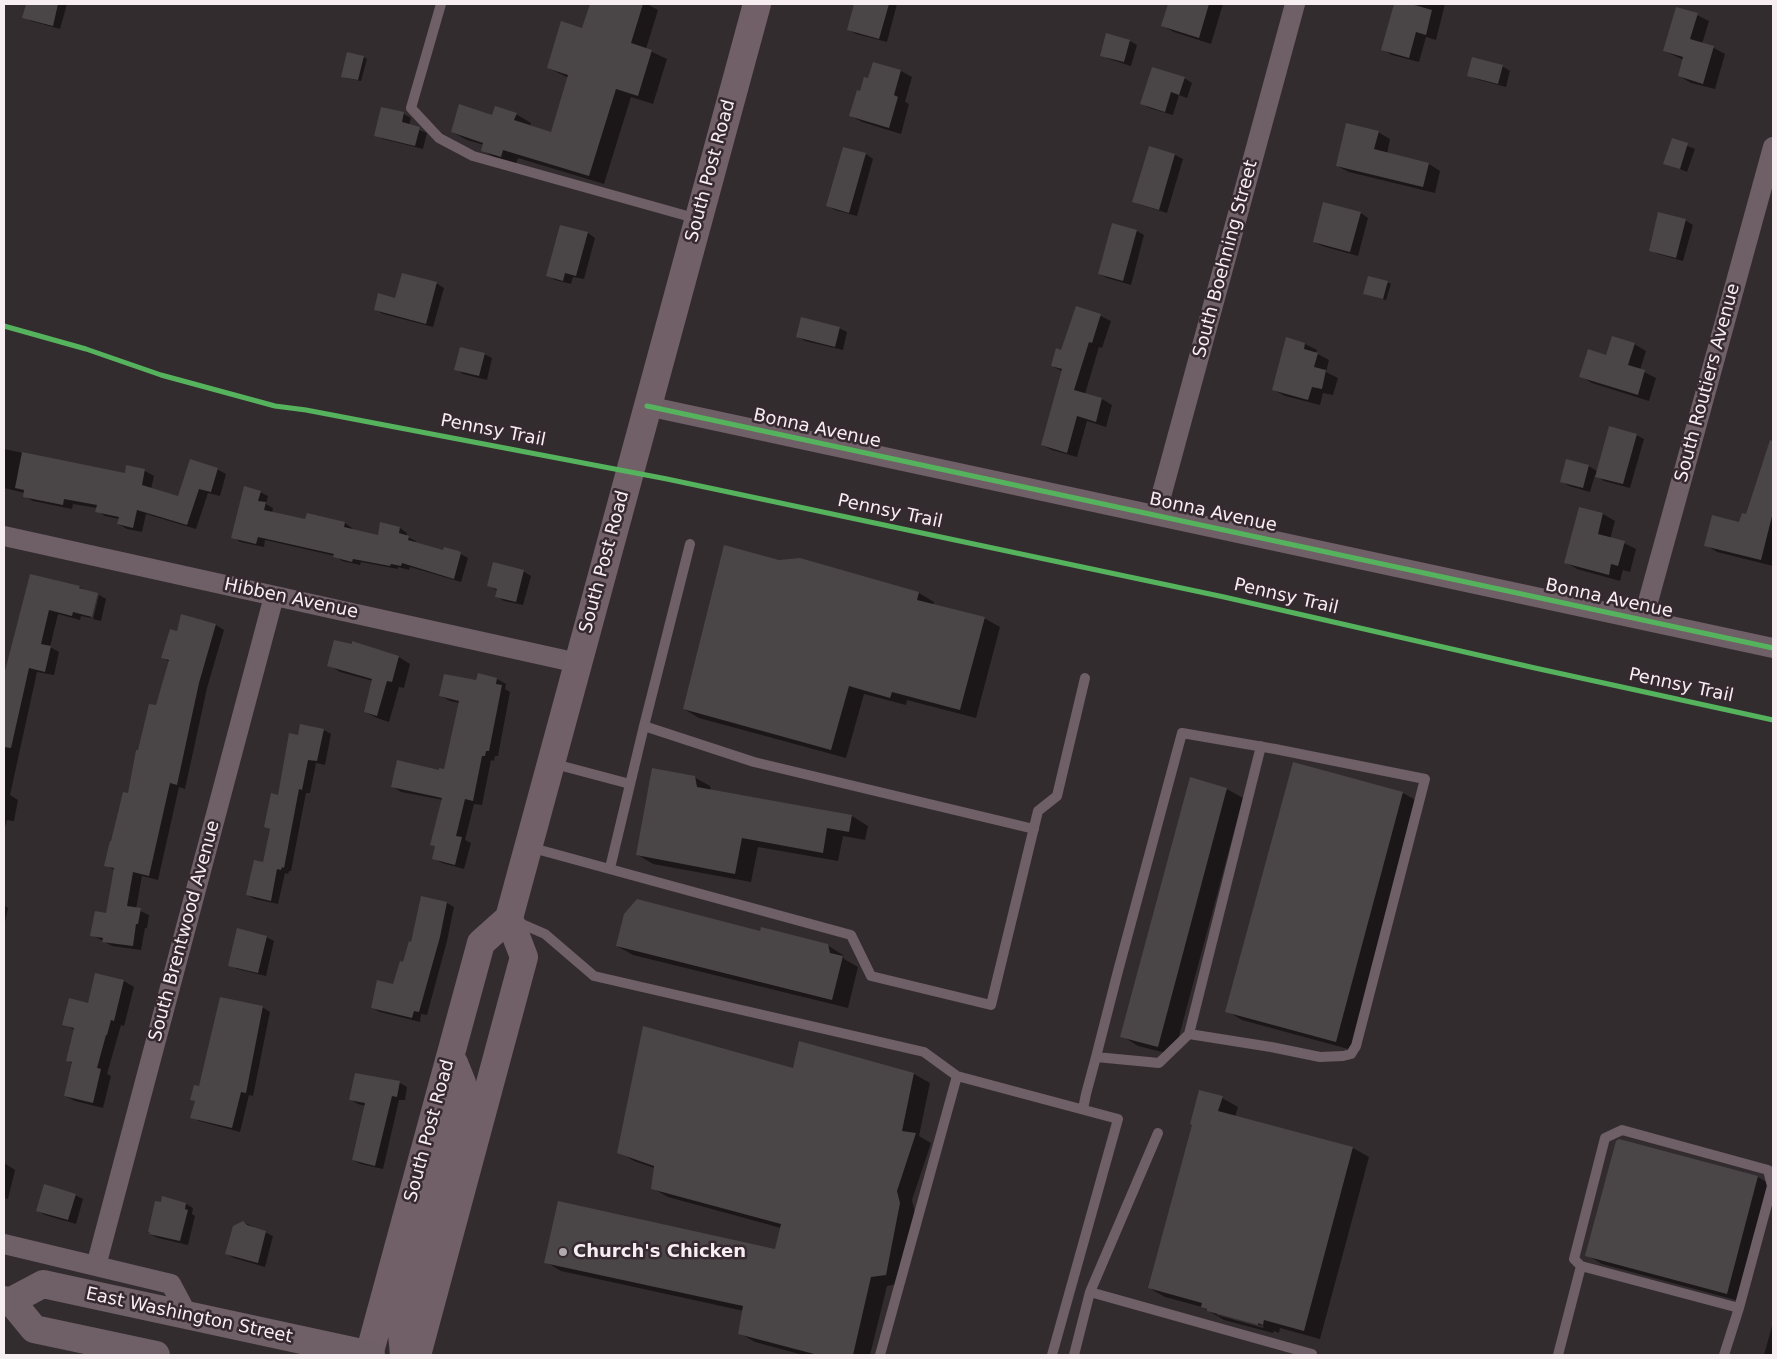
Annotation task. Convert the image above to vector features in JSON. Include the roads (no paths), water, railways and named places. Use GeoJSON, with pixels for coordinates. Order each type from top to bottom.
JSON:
{"type":"FeatureCollection","features":[{"type":"Feature","properties":{"kind":"main road","name":"South Post Road"},"geometry":{"type":"LineString","coordinates":[[370,1355],[481,943],[509,918],[755,4]]}},
{"type":"Feature","properties":{"kind":"main road"},"geometry":{"type":"LineString","coordinates":[[416,1355],[524,957],[509,918]]}},
{"type":"Feature","properties":{"kind":"main road"},"geometry":{"type":"LineString","coordinates":[[404,1355],[402,1333],[451,1146],[462,1083],[451,1055]]}},
{"type":"Feature","properties":{"kind":"main road","name":"East Washington Street"},"geometry":{"type":"LineString","coordinates":[[156,1355],[34,1329],[7,1300],[43,1284],[370,1355]]}},
{"type":"Feature","properties":{"kind":"street","name":"South Boehning Street"},"geometry":{"type":"LineString","coordinates":[[1156,515],[1295,4]]}},
{"type":"Feature","properties":{"kind":"street","name":"South Routiers Avenue"},"geometry":{"type":"LineString","coordinates":[[1643,620],[1773,146]]}},
{"type":"Feature","properties":{"kind":"street","name":"Bonna Avenue"},"geometry":{"type":"LineString","coordinates":[[647,406],[1773,648]]}},
{"type":"Feature","properties":{"kind":"street","name":"Hibben Avenue"},"geometry":{"type":"LineString","coordinates":[[4,536],[578,663]]}},
{"type":"Feature","properties":{"kind":"street","name":"South Brentwood Avenue"},"geometry":{"type":"LineString","coordinates":[[96,1266],[274,596]]}},
{"type":"Feature","properties":{"kind":"street"},"geometry":{"type":"LineString","coordinates":[[4,1244],[170,1284],[188,1316]]}},
{"type":"Feature","properties":{"kind":"lane"},"geometry":{"type":"LineString","coordinates":[[441,4],[411,108],[439,138],[474,156],[698,219]]}},
{"type":"Feature","properties":{"kind":"lane"},"geometry":{"type":"LineString","coordinates":[[610,868],[690,544]]}},
{"type":"Feature","properties":{"kind":"lane"},"geometry":{"type":"LineString","coordinates":[[528,846],[851,935],[871,976],[991,1006],[1038,811],[1057,796],[1085,678]]}},
{"type":"Feature","properties":{"kind":"lane"},"geometry":{"type":"LineString","coordinates":[[644,726],[754,762],[1034,829]]}},
{"type":"Feature","properties":{"kind":"lane"},"geometry":{"type":"LineString","coordinates":[[1083,1109],[1182,733],[1261,746],[1424,779],[1356,1046],[1351,1054],[1320,1057],[1272,1047],[1189,1034]]}},
{"type":"Feature","properties":{"kind":"lane"},"geometry":{"type":"LineString","coordinates":[[1096,1057],[1159,1063],[1189,1034],[1261,746]]}},
{"type":"Feature","properties":{"kind":"lane"},"geometry":{"type":"LineString","coordinates":[[551,763],[630,784]]}},
{"type":"Feature","properties":{"kind":"lane"},"geometry":{"type":"LineString","coordinates":[[509,918],[545,934],[594,976],[924,1052],[956,1076],[1118,1119],[1052,1355]]}},
{"type":"Feature","properties":{"kind":"lane"},"geometry":{"type":"LineString","coordinates":[[880,1355],[956,1076]]}},
{"type":"Feature","properties":{"kind":"lane"},"geometry":{"type":"LineString","coordinates":[[1724,1355],[1739,1308],[1772,1186],[1768,1170],[1622,1130],[1605,1138],[1574,1259],[1582,1266],[1739,1308]]}},
{"type":"Feature","properties":{"kind":"lane"},"geometry":{"type":"LineString","coordinates":[[1074,1355],[1090,1292],[1158,1133]]}},
{"type":"Feature","properties":{"kind":"lane"},"geometry":{"type":"LineString","coordinates":[[1558,1355],[1582,1266]]}},
{"type":"Feature","properties":{"kind":"lane"},"geometry":{"type":"LineString","coordinates":[[1090,1292],[1312,1354]]}},
{"type":"Feature","properties":{"kind":"place","name":"Church's Chicken"},"geometry":{"type":"Point","coordinates":[563,1252]}}]}
